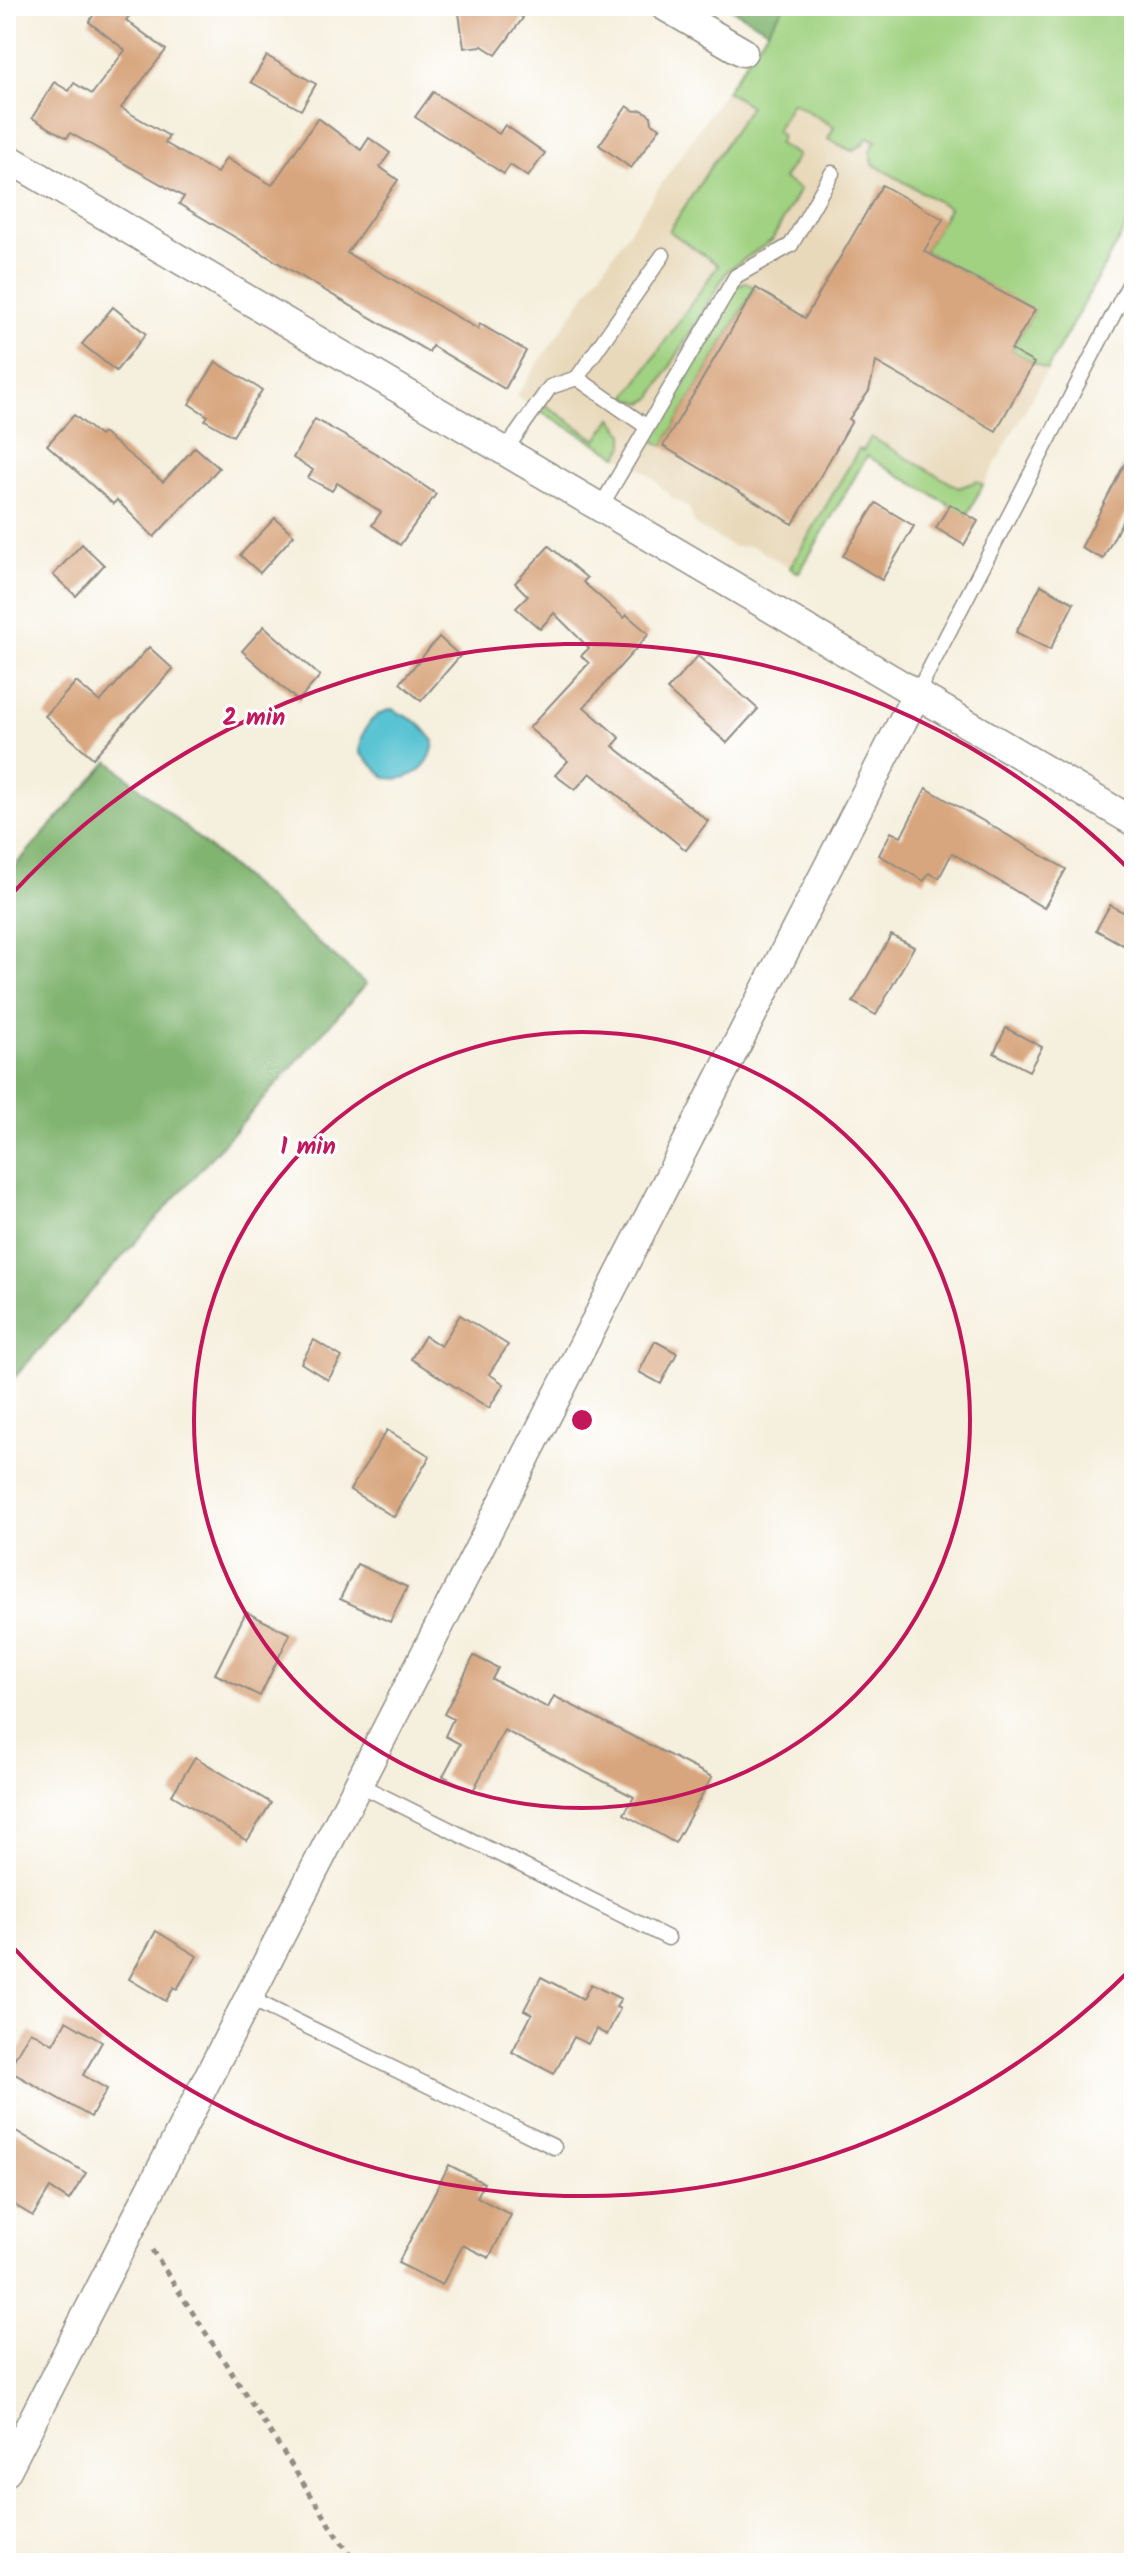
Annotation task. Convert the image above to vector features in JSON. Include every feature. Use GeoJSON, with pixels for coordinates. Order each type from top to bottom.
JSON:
{"type":"FeatureCollection","features":[{"type":"Feature","properties":{"kind":"street"},"geometry":{"type":"LineString","coordinates":[[664,6],[743,52]]}},
{"type":"Feature","properties":{"kind":"street"},"geometry":{"type":"LineString","coordinates":[[6,157],[1134,822]]}},
{"type":"Feature","properties":{"kind":"street"},"geometry":{"type":"LineString","coordinates":[[6,2472],[917,693]]}},
{"type":"Feature","properties":{"kind":"lane"},"geometry":{"type":"LineString","coordinates":[[601,506],[736,276],[791,245],[832,173]]}},
{"type":"Feature","properties":{"kind":"lane"},"geometry":{"type":"LineString","coordinates":[[506,449],[550,387],[577,378],[663,255]]}},
{"type":"Feature","properties":{"kind":"lane"},"geometry":{"type":"LineString","coordinates":[[917,693],[1134,275]]}},
{"type":"Feature","properties":{"kind":"lane"},"geometry":{"type":"LineString","coordinates":[[577,378],[647,427]]}},
{"type":"Feature","properties":{"kind":"lane"},"geometry":{"type":"LineString","coordinates":[[358,1784],[668,1938]]}},
{"type":"Feature","properties":{"kind":"lane"},"geometry":{"type":"LineString","coordinates":[[249,1998],[554,2147]]}},
{"type":"Feature","properties":{"kind":"path"},"geometry":{"type":"LineString","coordinates":[[134,2222],[355,2563]]}},
{"type":"Feature","properties":{"kind":"shaded area"},"geometry":{"type":"Polygon","coordinates":[[[743,65],[1102,271],[967,515],[867,456],[799,573],[753,546],[733,547],[695,525],[689,508],[674,499],[646,472],[516,396],[743,65]]]}},
{"type":"Feature","properties":{"kind":"green space"},"geometry":{"type":"Polygon","coordinates":[[[731,6],[784,6],[768,30],[731,6]]]}},
{"type":"Feature","properties":{"kind":"green space"},"geometry":{"type":"Polygon","coordinates":[[[784,6],[1134,6],[1134,212],[1047,370],[1011,350],[1034,311],[924,251],[949,208],[873,164],[870,151],[876,141],[868,137],[852,151],[828,139],[834,127],[792,102],[776,131],[782,136],[778,144],[798,155],[783,179],[800,189],[772,240],[727,271],[651,399],[643,403],[626,398],[718,265],[669,231],[750,106],[726,91],[784,6]]]}},
{"type":"Feature","properties":{"kind":"green space"},"geometry":{"type":"Polygon","coordinates":[[[746,282],[755,288],[663,446],[649,438],[737,286],[746,282]]]}},
{"type":"Feature","properties":{"kind":"green space"},"geometry":{"type":"Polygon","coordinates":[[[544,404],[597,440],[612,418],[624,434],[624,445],[618,456],[540,411],[544,404]]]}},
{"type":"Feature","properties":{"kind":"green space"},"geometry":{"type":"Polygon","coordinates":[[[871,437],[959,488],[977,481],[983,485],[967,515],[867,456],[799,573],[790,568],[859,449],[863,451],[871,437]]]}},
{"type":"Feature","properties":{"kind":"green space"},"geometry":{"type":"Polygon","coordinates":[[[109,761],[366,984],[6,1387],[6,876],[109,761]]]}},
{"type":"Feature","properties":{"kind":"water"},"geometry":{"type":"Polygon","coordinates":[[[392,709],[419,723],[434,741],[424,765],[403,778],[385,777],[360,753],[368,725],[384,711],[392,709]]]}},
{"type":"Feature","properties":{"kind":"building"},"geometry":{"type":"Polygon","coordinates":[[[99,6],[137,6],[126,20],[166,50],[121,108],[169,136],[165,143],[217,173],[226,158],[272,185],[318,118],[361,150],[369,138],[390,153],[380,167],[398,180],[347,253],[478,329],[480,324],[526,351],[505,389],[432,346],[429,352],[179,204],[184,197],[70,133],[67,138],[32,118],[54,82],[69,91],[74,83],[92,94],[125,50],[89,22],[99,6]]]}},
{"type":"Feature","properties":{"kind":"building"},"geometry":{"type":"Polygon","coordinates":[[[458,6],[508,6],[523,18],[496,55],[482,46],[464,48],[458,6]]]}},
{"type":"Feature","properties":{"kind":"building"},"geometry":{"type":"Polygon","coordinates":[[[267,56],[316,84],[301,110],[251,82],[267,56]]]}},
{"type":"Feature","properties":{"kind":"building"},"geometry":{"type":"Polygon","coordinates":[[[433,92],[499,134],[505,125],[545,153],[528,177],[510,165],[504,174],[415,117],[433,92]]]}},
{"type":"Feature","properties":{"kind":"building"},"geometry":{"type":"Polygon","coordinates":[[[627,106],[651,116],[652,123],[660,128],[631,168],[599,145],[627,106]]]}},
{"type":"Feature","properties":{"kind":"building"},"geometry":{"type":"Polygon","coordinates":[[[882,185],[943,219],[924,251],[1035,310],[1011,350],[1034,363],[996,431],[876,362],[869,391],[849,419],[852,421],[793,524],[663,446],[756,288],[805,318],[882,185]]]}},
{"type":"Feature","properties":{"kind":"building"},"geometry":{"type":"Polygon","coordinates":[[[113,307],[146,334],[116,371],[82,344],[113,307]]]}},
{"type":"Feature","properties":{"kind":"building"},"geometry":{"type":"Polygon","coordinates":[[[216,362],[262,390],[233,436],[205,420],[208,416],[189,404],[216,362]]]}},
{"type":"Feature","properties":{"kind":"building"},"geometry":{"type":"Polygon","coordinates":[[[74,415],[100,436],[103,433],[163,482],[195,447],[219,468],[154,537],[117,500],[113,504],[47,445],[74,415]]]}},
{"type":"Feature","properties":{"kind":"building"},"geometry":{"type":"Polygon","coordinates":[[[315,419],[382,457],[436,494],[400,545],[372,525],[381,512],[337,483],[332,491],[308,478],[313,470],[293,458],[315,419]]]}},
{"type":"Feature","properties":{"kind":"building"},"geometry":{"type":"Polygon","coordinates":[[[1124,465],[1134,471],[1134,498],[1103,559],[1081,548],[1124,465]]]}},
{"type":"Feature","properties":{"kind":"building"},"geometry":{"type":"Polygon","coordinates":[[[876,503],[914,526],[882,580],[843,556],[876,503]]]}},
{"type":"Feature","properties":{"kind":"building"},"geometry":{"type":"Polygon","coordinates":[[[950,504],[978,521],[964,545],[936,528],[950,504]]]}},
{"type":"Feature","properties":{"kind":"building"},"geometry":{"type":"Polygon","coordinates":[[[275,518],[294,535],[260,573],[240,555],[275,518]]]}},
{"type":"Feature","properties":{"kind":"building"},"geometry":{"type":"Polygon","coordinates":[[[82,544],[104,565],[76,596],[53,575],[82,544]]]}},
{"type":"Feature","properties":{"kind":"building"},"geometry":{"type":"Polygon","coordinates":[[[549,546],[587,578],[583,582],[624,618],[627,615],[649,634],[584,707],[620,738],[613,746],[708,821],[686,850],[590,773],[575,790],[555,775],[568,761],[529,728],[589,663],[581,656],[589,648],[554,613],[540,629],[516,608],[528,596],[515,583],[549,546]]]}},
{"type":"Feature","properties":{"kind":"building"},"geometry":{"type":"Polygon","coordinates":[[[1041,585],[1074,603],[1050,650],[1016,632],[1041,585]]]}},
{"type":"Feature","properties":{"kind":"building"},"geometry":{"type":"Polygon","coordinates":[[[264,626],[320,676],[298,701],[242,651],[264,626]]]}},
{"type":"Feature","properties":{"kind":"building"},"geometry":{"type":"Polygon","coordinates":[[[439,637],[460,656],[421,701],[400,683],[439,637]]]}},
{"type":"Feature","properties":{"kind":"building"},"geometry":{"type":"Polygon","coordinates":[[[149,647],[173,669],[93,758],[45,716],[76,682],[100,702],[149,647]]]}},
{"type":"Feature","properties":{"kind":"building"},"geometry":{"type":"Polygon","coordinates":[[[698,656],[758,709],[727,743],[667,690],[698,656]]]}},
{"type":"Feature","properties":{"kind":"building"},"geometry":{"type":"Polygon","coordinates":[[[926,788],[1066,869],[1044,908],[952,853],[939,878],[929,873],[924,881],[879,855],[891,832],[901,837],[926,788]]]}},
{"type":"Feature","properties":{"kind":"building"},"geometry":{"type":"Polygon","coordinates":[[[1110,905],[1134,918],[1134,951],[1096,930],[1110,905]]]}},
{"type":"Feature","properties":{"kind":"building"},"geometry":{"type":"Polygon","coordinates":[[[891,935],[914,947],[876,1015],[853,1002],[891,935]]]}},
{"type":"Feature","properties":{"kind":"building"},"geometry":{"type":"Polygon","coordinates":[[[1006,1028],[1042,1047],[1029,1071],[994,1053],[1006,1028]]]}},
{"type":"Feature","properties":{"kind":"building"},"geometry":{"type":"Polygon","coordinates":[[[460,1315],[508,1345],[489,1374],[504,1384],[489,1408],[411,1359],[425,1336],[441,1346],[460,1315]]]}},
{"type":"Feature","properties":{"kind":"building"},"geometry":{"type":"Polygon","coordinates":[[[314,1340],[342,1357],[328,1380],[301,1363],[314,1340]]]}},
{"type":"Feature","properties":{"kind":"building"},"geometry":{"type":"Polygon","coordinates":[[[655,1341],[677,1353],[661,1384],[639,1372],[655,1341]]]}},
{"type":"Feature","properties":{"kind":"building"},"geometry":{"type":"Polygon","coordinates":[[[387,1430],[430,1456],[394,1517],[350,1490],[387,1430]]]}},
{"type":"Feature","properties":{"kind":"building"},"geometry":{"type":"Polygon","coordinates":[[[357,1564],[407,1587],[390,1622],[340,1599],[357,1564]]]}},
{"type":"Feature","properties":{"kind":"building"},"geometry":{"type":"Polygon","coordinates":[[[246,1612],[290,1634],[260,1696],[215,1674],[246,1612]]]}},
{"type":"Feature","properties":{"kind":"building"},"geometry":{"type":"Polygon","coordinates":[[[474,1656],[498,1668],[492,1679],[548,1708],[554,1696],[712,1777],[675,1843],[624,1814],[634,1797],[504,1730],[473,1791],[443,1776],[460,1744],[445,1736],[453,1719],[444,1714],[474,1656]]]}},
{"type":"Feature","properties":{"kind":"building"},"geometry":{"type":"Polygon","coordinates":[[[195,1757],[271,1803],[247,1841],[172,1795],[195,1757]]]}},
{"type":"Feature","properties":{"kind":"building"},"geometry":{"type":"Polygon","coordinates":[[[156,1931],[197,1956],[166,2001],[129,1979],[156,1931]]]}},
{"type":"Feature","properties":{"kind":"building"},"geometry":{"type":"Polygon","coordinates":[[[541,1977],[583,1999],[591,1984],[621,1999],[616,2007],[620,2009],[607,2035],[596,2029],[588,2044],[574,2037],[554,2074],[512,2052],[532,2014],[524,2010],[541,1977]]]}},
{"type":"Feature","properties":{"kind":"building"},"geometry":{"type":"Polygon","coordinates":[[[66,2021],[102,2042],[83,2075],[107,2089],[91,2117],[8,2070],[30,2031],[53,2044],[66,2021]]]}},
{"type":"Feature","properties":{"kind":"building"},"geometry":{"type":"Polygon","coordinates":[[[16,2131],[86,2173],[69,2200],[50,2188],[33,2216],[6,2200],[6,2149],[16,2131]]]}},
{"type":"Feature","properties":{"kind":"building"},"geometry":{"type":"Polygon","coordinates":[[[449,2165],[484,2183],[477,2197],[511,2215],[489,2258],[463,2245],[442,2285],[398,2263],[449,2165]]]}}]}
